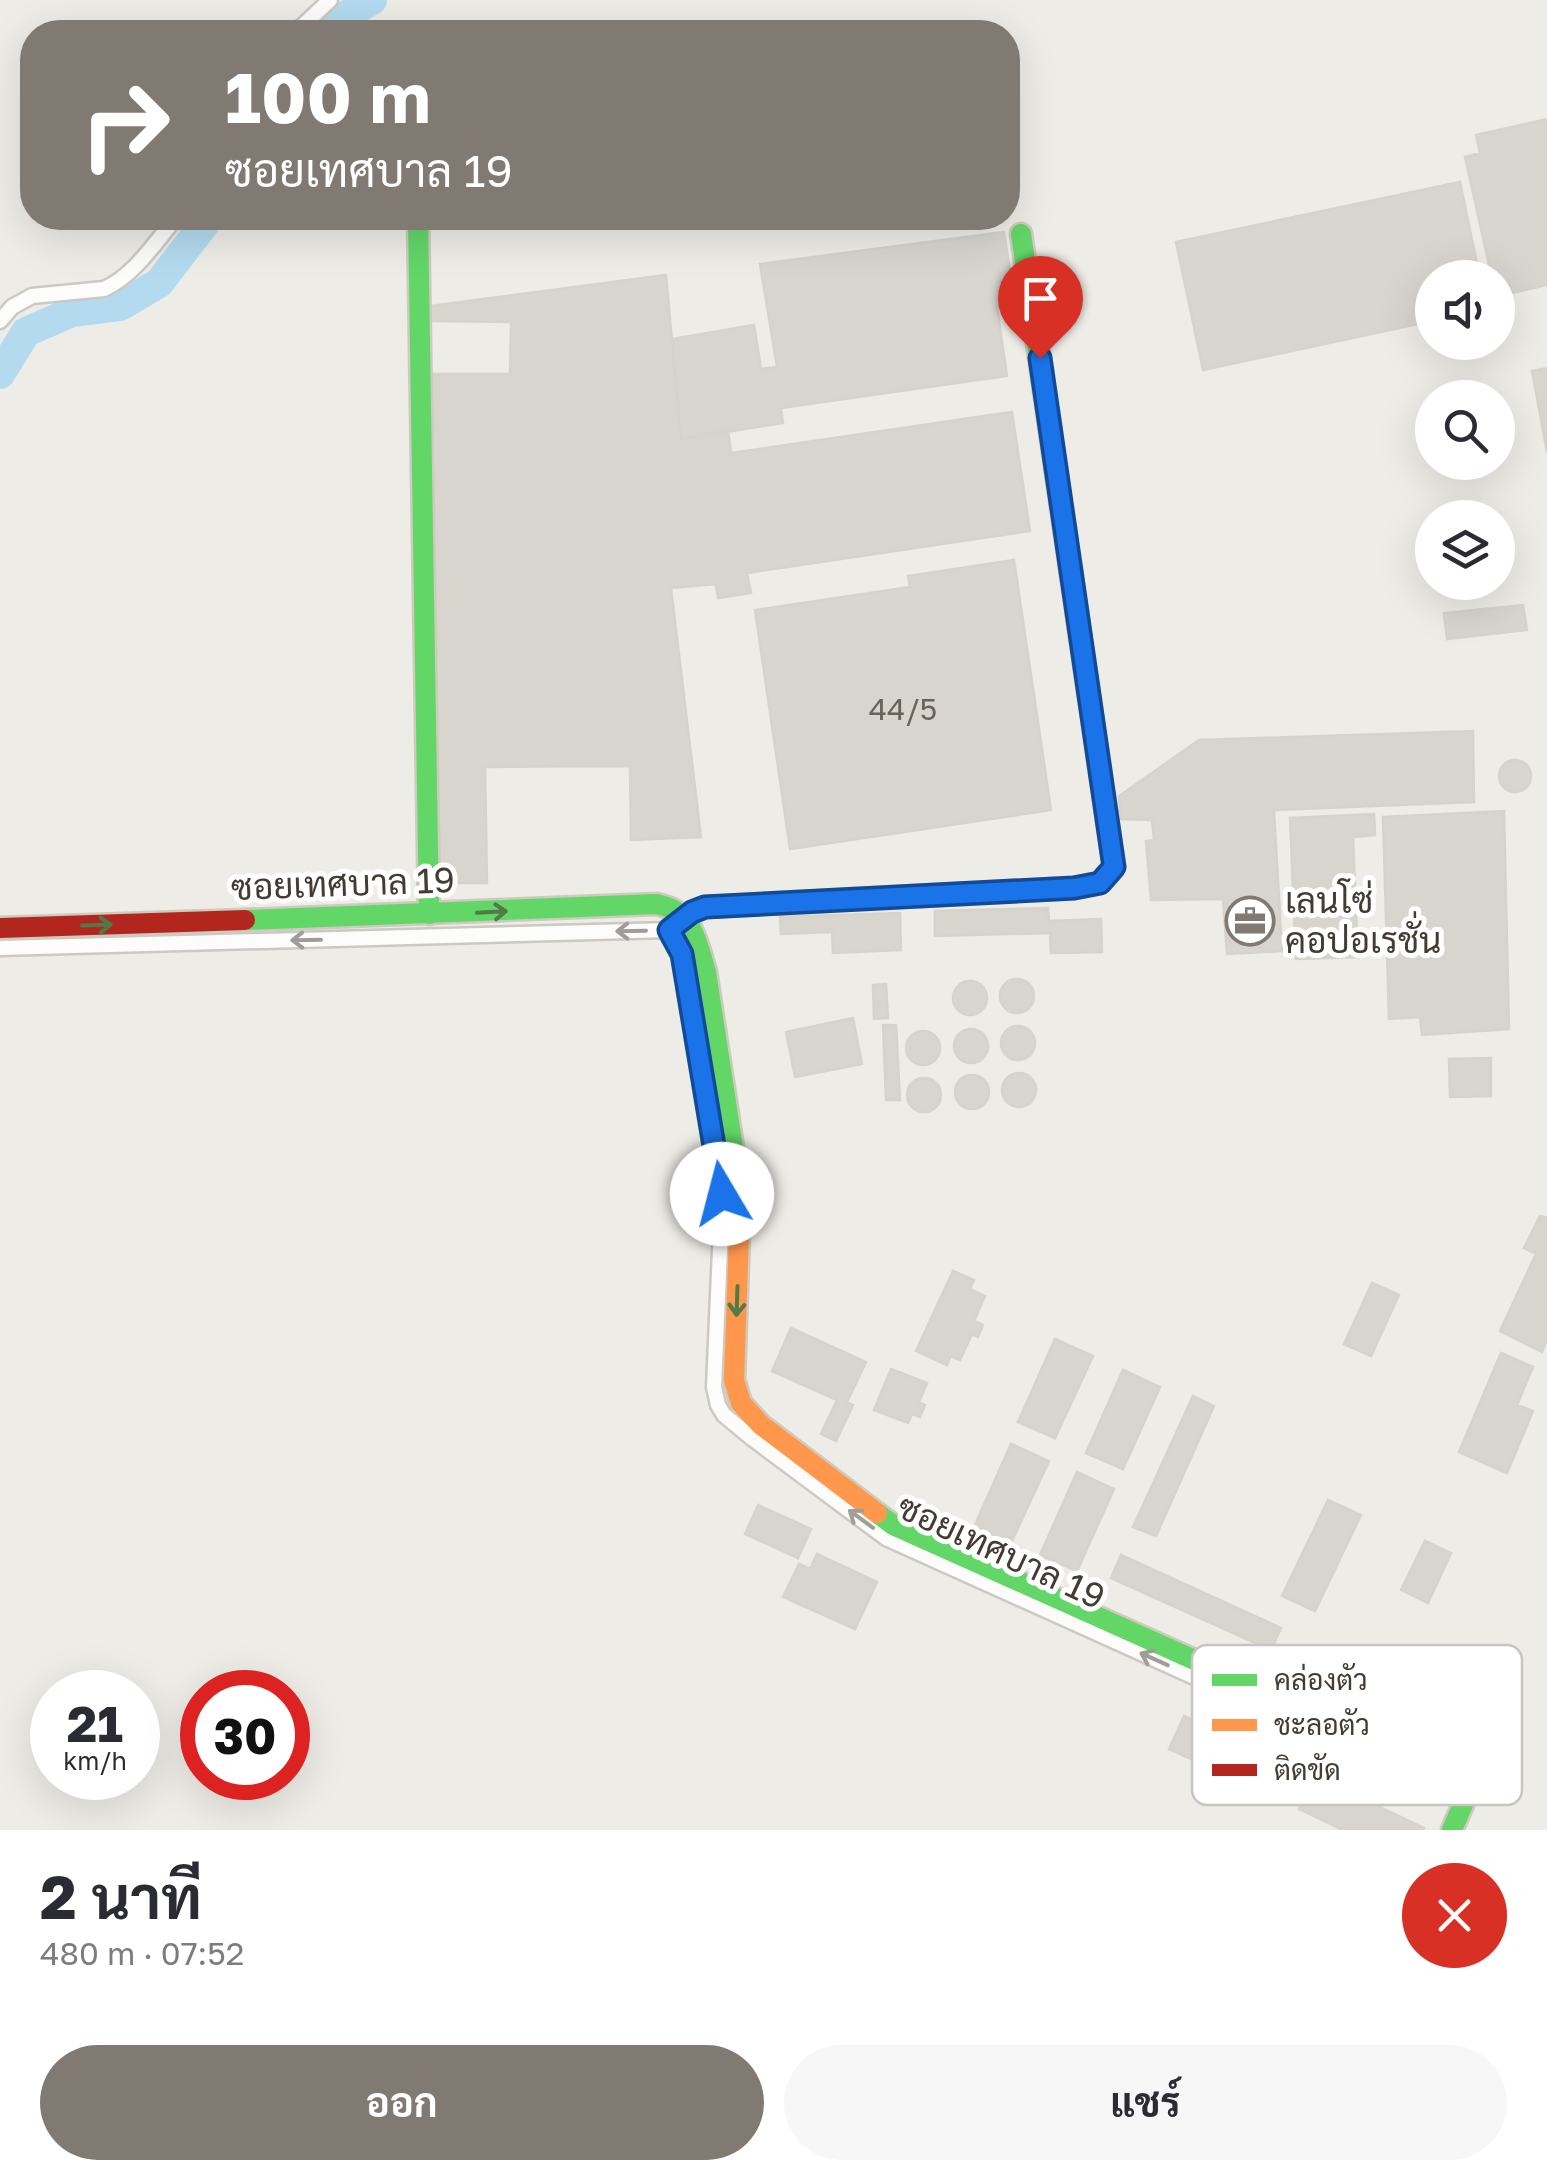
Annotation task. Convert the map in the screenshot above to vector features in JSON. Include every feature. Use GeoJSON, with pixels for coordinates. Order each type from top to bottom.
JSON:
{"type":"FeatureCollection","features":[{"type":"Feature","properties":{"kind":"street"},"geometry":{"type":"LineString","coordinates":[[309,20],[330,0]]}},
{"type":"Feature","properties":{"kind":"street"},"geometry":{"type":"LineString","coordinates":[[0,321],[32,296],[104,289],[115,284],[165,230]]}},
{"type":"Feature","properties":{"kind":"street"},"geometry":{"type":"LineString","coordinates":[[418,230],[428,914]]}},
{"type":"Feature","properties":{"kind":"street","name":"ซอยเทศบาล 19"},"geometry":{"type":"LineString","coordinates":[[0,948],[676,924],[705,907],[1074,888],[1100,883],[1114,867],[1021,234]]}},
{"type":"Feature","properties":{"kind":"street","name":"ซอยเทศบาล 19"},"geometry":{"type":"LineString","coordinates":[[0,928],[657,904],[675,910],[676,924],[696,939],[706,972],[731,1199],[734,1380],[741,1403],[792,1458],[893,1526],[1192,1660]]}},
{"type":"Feature","properties":{"kind":"street","name":"ซอยเทศบาล 19"},"geometry":{"type":"LineString","coordinates":[[1452,1830],[1463,1805]]}},
{"type":"Feature","properties":{"kind":"building"},"geometry":{"type":"Polygon","coordinates":[[[1547,119],[1547,285],[1515,292],[1515,260],[1488,260],[1465,157],[1480,153],[1476,135],[1547,119]]]}},
{"type":"Feature","properties":{"kind":"building"},"geometry":{"type":"Polygon","coordinates":[[[1460,182],[1476,260],[1415,260],[1415,325],[1203,370],[1176,242],[1460,182]]]}},
{"type":"Feature","properties":{"kind":"building"},"geometry":{"type":"Polygon","coordinates":[[[1004,232],[1015,304],[997,307],[1007,376],[781,408],[783,423],[681,439],[672,339],[754,325],[761,369],[777,367],[760,264],[1004,232]]]}},
{"type":"Feature","properties":{"kind":"building"},"geometry":{"type":"Polygon","coordinates":[[[666,275],[681,439],[728,430],[731,453],[1012,412],[1030,531],[747,573],[751,593],[718,598],[716,584],[671,588],[701,837],[631,840],[630,766],[485,767],[487,883],[440,883],[438,765],[431,765],[427,374],[510,374],[511,322],[431,321],[430,306],[666,275]]]}},
{"type":"Feature","properties":{"kind":"building"},"geometry":{"type":"Polygon","coordinates":[[[1547,368],[1547,452],[1532,371],[1547,368]]]}},
{"type":"Feature","properties":{"kind":"building"},"geometry":{"type":"Polygon","coordinates":[[[1014,560],[1051,810],[790,849],[755,610],[910,587],[908,576],[1014,560]]]}},
{"type":"Feature","properties":{"kind":"building"},"geometry":{"type":"Polygon","coordinates":[[[1523,605],[1527,630],[1447,639],[1444,613],[1523,605]]]}},
{"type":"Feature","properties":{"kind":"building"},"geometry":{"type":"Polygon","coordinates":[[[1473,731],[1474,802],[1274,810],[1282,951],[1227,954],[1223,899],[1151,900],[1146,841],[1154,840],[1152,820],[1121,819],[1119,796],[1199,740],[1473,731]]]}},
{"type":"Feature","properties":{"kind":"building"},"geometry":{"type":"Polygon","coordinates":[[[1515,760],[1526,765],[1531,776],[1526,787],[1515,792],[1504,787],[1499,776],[1504,765],[1515,760]]]}},
{"type":"Feature","properties":{"kind":"building"},"geometry":{"type":"Polygon","coordinates":[[[1504,811],[1509,1029],[1422,1035],[1420,1017],[1389,1019],[1383,817],[1504,811]]]}},
{"type":"Feature","properties":{"kind":"building"},"geometry":{"type":"Polygon","coordinates":[[[1374,814],[1375,835],[1353,837],[1358,957],[1296,959],[1290,818],[1374,814]]]}},
{"type":"Feature","properties":{"kind":"building"},"geometry":{"type":"Polygon","coordinates":[[[1048,908],[1049,921],[1101,919],[1102,952],[1051,953],[1050,933],[935,936],[935,911],[1048,908]]]}},
{"type":"Feature","properties":{"kind":"building"},"geometry":{"type":"Polygon","coordinates":[[[900,913],[901,950],[833,953],[832,932],[781,934],[780,917],[900,913]]]}},
{"type":"Feature","properties":{"kind":"building"},"geometry":{"type":"Polygon","coordinates":[[[1017,979],[1029,984],[1034,996],[1029,1008],[1017,1013],[1005,1008],[1000,996],[1005,984],[1017,979]]]}},
{"type":"Feature","properties":{"kind":"building"},"geometry":{"type":"Polygon","coordinates":[[[970,981],[982,986],[987,998],[982,1010],[970,1015],[958,1010],[953,998],[958,986],[970,981]]]}},
{"type":"Feature","properties":{"kind":"building"},"geometry":{"type":"Polygon","coordinates":[[[886,984],[888,1018],[874,1019],[873,985],[886,984]]]}},
{"type":"Feature","properties":{"kind":"building"},"geometry":{"type":"Polygon","coordinates":[[[853,1018],[862,1064],[795,1077],[786,1032],[853,1018]]]}},
{"type":"Feature","properties":{"kind":"building"},"geometry":{"type":"Polygon","coordinates":[[[883,1025],[896,1025],[900,1100],[886,1100],[883,1025]]]}},
{"type":"Feature","properties":{"kind":"building"},"geometry":{"type":"Polygon","coordinates":[[[1018,1026],[1030,1031],[1035,1043],[1030,1055],[1018,1060],[1006,1055],[1001,1043],[1006,1031],[1018,1026]]]}},
{"type":"Feature","properties":{"kind":"building"},"geometry":{"type":"Polygon","coordinates":[[[971,1029],[983,1034],[988,1046],[983,1058],[971,1063],[959,1058],[954,1046],[959,1034],[971,1029]]]}},
{"type":"Feature","properties":{"kind":"building"},"geometry":{"type":"Polygon","coordinates":[[[923,1031],[935,1036],[940,1048],[935,1060],[923,1065],[911,1060],[906,1048],[911,1036],[923,1031]]]}},
{"type":"Feature","properties":{"kind":"building"},"geometry":{"type":"Polygon","coordinates":[[[1491,1058],[1491,1096],[1450,1097],[1449,1059],[1491,1058]]]}},
{"type":"Feature","properties":{"kind":"building"},"geometry":{"type":"Polygon","coordinates":[[[1019,1073],[1031,1078],[1036,1090],[1031,1102],[1019,1107],[1007,1102],[1002,1090],[1007,1078],[1019,1073]]]}},
{"type":"Feature","properties":{"kind":"building"},"geometry":{"type":"Polygon","coordinates":[[[972,1075],[984,1080],[989,1092],[984,1104],[972,1109],[960,1104],[955,1092],[960,1080],[972,1075]]]}},
{"type":"Feature","properties":{"kind":"building"},"geometry":{"type":"Polygon","coordinates":[[[924,1078],[936,1083],[941,1095],[936,1107],[924,1112],[912,1107],[907,1095],[912,1083],[924,1078]]]}},
{"type":"Feature","properties":{"kind":"building"},"geometry":{"type":"Polygon","coordinates":[[[1540,1216],[1547,1218],[1547,1339],[1542,1352],[1500,1331],[1536,1254],[1524,1248],[1540,1216]]]}},
{"type":"Feature","properties":{"kind":"building"},"geometry":{"type":"Polygon","coordinates":[[[953,1271],[974,1280],[970,1289],[985,1296],[974,1321],[983,1325],[978,1337],[972,1334],[960,1360],[951,1356],[947,1365],[916,1351],[953,1271]]]}},
{"type":"Feature","properties":{"kind":"building"},"geometry":{"type":"Polygon","coordinates":[[[1372,1283],[1399,1295],[1371,1356],[1344,1344],[1372,1283]]]}},
{"type":"Feature","properties":{"kind":"building"},"geometry":{"type":"Polygon","coordinates":[[[791,1328],[866,1362],[847,1402],[853,1405],[836,1441],[821,1434],[837,1400],[772,1371],[791,1328]]]}},
{"type":"Feature","properties":{"kind":"building"},"geometry":{"type":"Polygon","coordinates":[[[1055,1339],[1093,1356],[1055,1438],[1018,1422],[1055,1339]]]}},
{"type":"Feature","properties":{"kind":"building"},"geometry":{"type":"Polygon","coordinates":[[[1501,1353],[1533,1367],[1517,1405],[1533,1411],[1507,1473],[1459,1452],[1501,1353]]]}},
{"type":"Feature","properties":{"kind":"building"},"geometry":{"type":"Polygon","coordinates":[[[891,1369],[927,1383],[919,1402],[925,1405],[920,1417],[912,1414],[908,1423],[874,1410],[891,1369]]]}},
{"type":"Feature","properties":{"kind":"building"},"geometry":{"type":"Polygon","coordinates":[[[1123,1370],[1160,1387],[1123,1469],[1086,1453],[1123,1370]]]}},
{"type":"Feature","properties":{"kind":"building"},"geometry":{"type":"Polygon","coordinates":[[[1193,1396],[1214,1406],[1156,1536],[1133,1527],[1193,1396]]]}},
{"type":"Feature","properties":{"kind":"building"},"geometry":{"type":"Polygon","coordinates":[[[1011,1444],[1049,1461],[1011,1543],[974,1527],[1011,1444]]]}},
{"type":"Feature","properties":{"kind":"building"},"geometry":{"type":"Polygon","coordinates":[[[1077,1472],[1114,1489],[1077,1571],[1040,1555],[1077,1472]]]}},
{"type":"Feature","properties":{"kind":"building"},"geometry":{"type":"Polygon","coordinates":[[[1328,1500],[1361,1515],[1315,1611],[1282,1596],[1328,1500]]]}},
{"type":"Feature","properties":{"kind":"building"},"geometry":{"type":"Polygon","coordinates":[[[758,1505],[811,1529],[798,1558],[745,1534],[758,1505]]]}},
{"type":"Feature","properties":{"kind":"building"},"geometry":{"type":"Polygon","coordinates":[[[1425,1541],[1451,1553],[1428,1603],[1401,1590],[1425,1541]]]}},
{"type":"Feature","properties":{"kind":"building"},"geometry":{"type":"Polygon","coordinates":[[[817,1554],[877,1582],[855,1629],[783,1597],[799,1564],[810,1569],[817,1554]]]}},
{"type":"Feature","properties":{"kind":"building"},"geometry":{"type":"Polygon","coordinates":[[[1121,1555],[1281,1628],[1273,1645],[1260,1645],[1111,1578],[1121,1555]]]}},
{"type":"Feature","properties":{"kind":"building"},"geometry":{"type":"Polygon","coordinates":[[[1184,1716],[1192,1720],[1192,1759],[1169,1749],[1184,1716]]]}},
{"type":"Feature","properties":{"kind":"building"},"geometry":{"type":"Polygon","coordinates":[[[1301,1805],[1376,1805],[1424,1828],[1343,1830],[1299,1809],[1301,1805]]]}},
{"type":"Feature","properties":{"kind":"waterway"},"geometry":{"type":"LineString","coordinates":[[339,20],[372,0]]}},
{"type":"Feature","properties":{"kind":"waterway"},"geometry":{"type":"LineString","coordinates":[[0,374],[26,332],[72,312],[120,306],[159,283],[200,230]]}},
{"type":"Feature","properties":{"kind":"traffic: fast"},"geometry":{"type":"LineString","coordinates":[[418,230],[429,914]]}},
{"type":"Feature","properties":{"kind":"traffic: fast"},"geometry":{"type":"LineString","coordinates":[[669,930],[705,907],[1074,888],[1100,883],[1114,867],[1021,234]]}},
{"type":"Feature","properties":{"kind":"traffic: fast"},"geometry":{"type":"LineString","coordinates":[[245,920],[657,904],[674,910],[691,929],[706,972],[740,1193]]}},
{"type":"Feature","properties":{"kind":"traffic: fast"},"geometry":{"type":"LineString","coordinates":[[877,1513],[893,1525],[1192,1659]]}},
{"type":"Feature","properties":{"kind":"traffic: fast"},"geometry":{"type":"LineString","coordinates":[[1452,1830],[1463,1805]]}},
{"type":"Feature","properties":{"kind":"traffic: slow"},"geometry":{"type":"LineString","coordinates":[[740,1204],[734,1380],[741,1403],[761,1425],[877,1513]]}},
{"type":"Feature","properties":{"kind":"traffic: jam"},"geometry":{"type":"LineString","coordinates":[[0,928],[245,920]]}},
{"type":"Feature","properties":{"kind":"place","name":"เลนโซ่ คอปอเรชั่น"},"geometry":{"type":"Point","coordinates":[1250,921]}},
{"type":"Feature","properties":{"kind":"route"},"geometry":{"type":"LineString","coordinates":[[722,1194],[682,954],[669,930],[705,907],[1074,888],[1100,883],[1114,867],[1040,358]]}}]}
